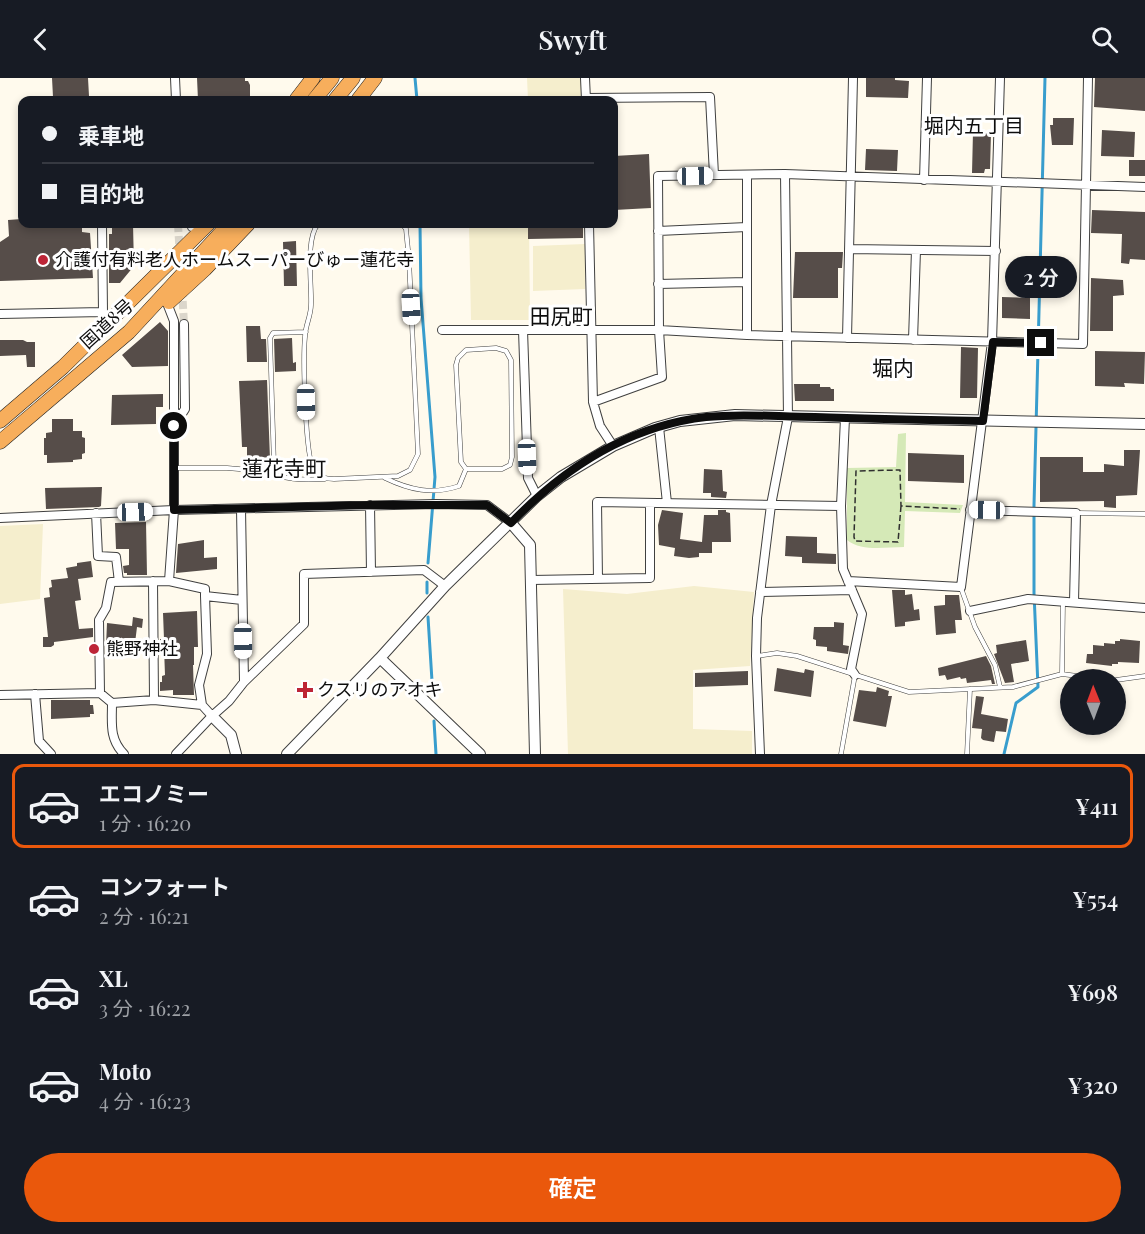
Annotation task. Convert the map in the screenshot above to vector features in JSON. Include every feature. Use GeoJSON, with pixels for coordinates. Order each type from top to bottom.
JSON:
{"type":"FeatureCollection","features":[{"type":"Feature","properties":{"kind":"highway"},"geometry":{"type":"LineString","coordinates":[[299,96],[313,78]]}},
{"type":"Feature","properties":{"kind":"highway"},"geometry":{"type":"LineString","coordinates":[[317,96],[332,78]]}},
{"type":"Feature","properties":{"kind":"highway"},"geometry":{"type":"LineString","coordinates":[[338,96],[353,78]]}},
{"type":"Feature","properties":{"kind":"highway"},"geometry":{"type":"LineString","coordinates":[[361,96],[375,78]]}},
{"type":"Feature","properties":{"kind":"highway"},"geometry":{"type":"LineString","coordinates":[[133,298],[191,228]]}},
{"type":"Feature","properties":{"kind":"highway","name":"国道8号"},"geometry":{"type":"LineString","coordinates":[[0,421],[63,367],[107,316],[133,298],[204,228]]}},
{"type":"Feature","properties":{"kind":"highway","name":"国道8号"},"geometry":{"type":"LineString","coordinates":[[0,442],[129,332],[225,228]]}},
{"type":"Feature","properties":{"kind":"highway"},"geometry":{"type":"LineString","coordinates":[[129,332],[167,303],[205,269],[244,228]]}},
{"type":"Feature","properties":{"kind":"street"},"geometry":{"type":"LineString","coordinates":[[175,78],[176,96]]}},
{"type":"Feature","properties":{"kind":"street"},"geometry":{"type":"LineString","coordinates":[[585,78],[586,96]]}},
{"type":"Feature","properties":{"kind":"street"},"geometry":{"type":"LineString","coordinates":[[847,338],[853,78]]}},
{"type":"Feature","properties":{"kind":"street"},"geometry":{"type":"LineString","coordinates":[[924,180],[927,78]]}},
{"type":"Feature","properties":{"kind":"street"},"geometry":{"type":"LineString","coordinates":[[760,592],[850,586],[961,587],[993,342],[1000,78]]}},
{"type":"Feature","properties":{"kind":"street"},"geometry":{"type":"LineString","coordinates":[[442,330],[659,330],[747,335],[1083,344],[1088,78]]}},
{"type":"Feature","properties":{"kind":"street"},"geometry":{"type":"LineString","coordinates":[[618,98],[710,97],[714,175]]}},
{"type":"Feature","properties":{"kind":"street"},"geometry":{"type":"LineString","coordinates":[[760,754],[756,656],[760,592],[771,505],[788,417],[784,174]]}},
{"type":"Feature","properties":{"kind":"street"},"geometry":{"type":"LineString","coordinates":[[593,402],[662,377],[658,284],[658,176],[784,174],[1145,187]]}},
{"type":"Feature","properties":{"kind":"street"},"geometry":{"type":"LineString","coordinates":[[747,175],[747,335]]}},
{"type":"Feature","properties":{"kind":"street"},"geometry":{"type":"LineString","coordinates":[[658,231],[747,227]]}},
{"type":"Feature","properties":{"kind":"street"},"geometry":{"type":"LineString","coordinates":[[0,314],[107,316],[102,228]]}},
{"type":"Feature","properties":{"kind":"street"},"geometry":{"type":"LineString","coordinates":[[589,228],[593,402],[600,426],[613,446]]}},
{"type":"Feature","properties":{"kind":"street"},"geometry":{"type":"LineString","coordinates":[[849,249],[996,251]]}},
{"type":"Feature","properties":{"kind":"street"},"geometry":{"type":"LineString","coordinates":[[913,340],[916,250]]}},
{"type":"Feature","properties":{"kind":"street"},"geometry":{"type":"LineString","coordinates":[[658,284],[747,282]]}},
{"type":"Feature","properties":{"kind":"street"},"geometry":{"type":"LineString","coordinates":[[167,303],[174,321],[174,510],[169,581]]}},
{"type":"Feature","properties":{"kind":"street"},"geometry":{"type":"LineString","coordinates":[[174,426],[184,409],[184,324]]}},
{"type":"Feature","properties":{"kind":"street"},"geometry":{"type":"LineString","coordinates":[[523,330],[528,478],[537,496]]}},
{"type":"Feature","properties":{"kind":"street"},"geometry":{"type":"LineString","coordinates":[[287,754],[380,658],[445,586],[537,496],[561,477],[613,446],[659,427],[680,421],[735,415],[1145,424]]}},
{"type":"Feature","properties":{"kind":"street"},"geometry":{"type":"LineString","coordinates":[[845,418],[841,506],[843,568],[862,614],[851,669],[855,675]]}},
{"type":"Feature","properties":{"kind":"street"},"geometry":{"type":"LineString","coordinates":[[659,427],[667,503]]}},
{"type":"Feature","properties":{"kind":"street"},"geometry":{"type":"LineString","coordinates":[[598,579],[597,502],[841,506]]}},
{"type":"Feature","properties":{"kind":"street"},"geometry":{"type":"LineString","coordinates":[[531,580],[650,578],[650,503]]}},
{"type":"Feature","properties":{"kind":"street"},"geometry":{"type":"LineString","coordinates":[[370,505],[371,572]]}},
{"type":"Feature","properties":{"kind":"street"},"geometry":{"type":"LineString","coordinates":[[0,518],[174,510],[370,505],[487,505],[511,523],[531,545],[534,754]]}},
{"type":"Feature","properties":{"kind":"street"},"geometry":{"type":"LineString","coordinates":[[241,509],[244,682]]}},
{"type":"Feature","properties":{"kind":"street"},"geometry":{"type":"LineString","coordinates":[[970,510],[1076,513],[1074,602]]}},
{"type":"Feature","properties":{"kind":"street"},"geometry":{"type":"LineString","coordinates":[[96,513],[98,556],[116,557],[119,582]]}},
{"type":"Feature","properties":{"kind":"street"},"geometry":{"type":"LineString","coordinates":[[176,754],[229,701],[244,682],[304,624],[304,574],[424,570],[445,586]]}},
{"type":"Feature","properties":{"kind":"street"},"geometry":{"type":"LineString","coordinates":[[153,581],[154,700]]}},
{"type":"Feature","properties":{"kind":"street"},"geometry":{"type":"LineString","coordinates":[[100,693],[99,620],[106,608],[111,582],[169,581],[205,589],[207,654],[199,686],[202,705],[231,735],[236,754]]}},
{"type":"Feature","properties":{"kind":"street"},"geometry":{"type":"LineString","coordinates":[[205,596],[242,600]]}},
{"type":"Feature","properties":{"kind":"street"},"geometry":{"type":"LineString","coordinates":[[970,611],[1028,599],[1145,608]]}},
{"type":"Feature","properties":{"kind":"street"},"geometry":{"type":"LineString","coordinates":[[380,658],[480,754]]}},
{"type":"Feature","properties":{"kind":"street"},"geometry":{"type":"LineString","coordinates":[[0,695],[100,693],[112,703],[154,700],[202,705]]}},
{"type":"Feature","properties":{"kind":"street"},"geometry":{"type":"LineString","coordinates":[[35,694],[39,741],[51,754]]}},
{"type":"Feature","properties":{"kind":"street"},"geometry":{"type":"LineString","coordinates":[[112,703],[115,745],[124,754]]}},
{"type":"Feature","properties":{"kind":"lane"},"geometry":{"type":"LineString","coordinates":[[315,228],[312,244],[311,308],[306,332],[307,446],[313,470],[325,479]]}},
{"type":"Feature","properties":{"kind":"lane"},"geometry":{"type":"LineString","coordinates":[[174,468],[227,468],[262,471],[281,478],[302,480],[398,476],[410,470],[418,454],[409,260],[405,228]]}},
{"type":"Feature","properties":{"kind":"lane"},"geometry":{"type":"LineString","coordinates":[[262,471],[274,465],[270,338],[273,333],[306,332]]}},
{"type":"Feature","properties":{"kind":"lane"},"geometry":{"type":"LineString","coordinates":[[496,348],[506,351],[511,360],[512,457],[510,465],[502,469],[466,469],[461,462],[456,365],[458,358],[466,350],[496,348]]}},
{"type":"Feature","properties":{"kind":"lane"},"geometry":{"type":"LineString","coordinates":[[383,477],[407,488],[425,492],[443,491],[459,486],[466,469]]}},
{"type":"Feature","properties":{"kind":"lane"},"geometry":{"type":"LineString","coordinates":[[1076,513],[1145,514]]}},
{"type":"Feature","properties":{"kind":"lane"},"geometry":{"type":"LineString","coordinates":[[961,587],[975,627],[995,665],[1000,687]]}},
{"type":"Feature","properties":{"kind":"lane"},"geometry":{"type":"LineString","coordinates":[[1062,669],[1063,601]]}},
{"type":"Feature","properties":{"kind":"lane"},"geometry":{"type":"LineString","coordinates":[[756,656],[777,653],[797,656],[909,692],[1013,687],[1060,675]]}},
{"type":"Feature","properties":{"kind":"lane"},"geometry":{"type":"LineString","coordinates":[[841,754],[855,675]]}},
{"type":"Feature","properties":{"kind":"lane"},"geometry":{"type":"LineString","coordinates":[[1126,679],[1145,676]]}},
{"type":"Feature","properties":{"kind":"lane"},"geometry":{"type":"LineString","coordinates":[[967,754],[970,689]]}},
{"type":"Feature","properties":{"kind":"path"},"geometry":{"type":"LineString","coordinates":[[900,470],[901,506],[898,542],[855,541],[856,471],[900,470]]}},
{"type":"Feature","properties":{"kind":"path"},"geometry":{"type":"LineString","coordinates":[[901,506],[970,510]]}},
{"type":"Feature","properties":{"kind":"shaded area"},"geometry":{"type":"Polygon","coordinates":[[[527,78],[584,78],[584,96],[528,96],[527,78]]]}},
{"type":"Feature","properties":{"kind":"shaded area"},"geometry":{"type":"Polygon","coordinates":[[[469,228],[529,228],[530,320],[471,320],[469,228]]]}},
{"type":"Feature","properties":{"kind":"shaded area"},"geometry":{"type":"Polygon","coordinates":[[[585,244],[585,289],[533,291],[533,246],[585,244]]]}},
{"type":"Feature","properties":{"kind":"shaded area"},"geometry":{"type":"Polygon","coordinates":[[[43,524],[40,599],[0,604],[0,526],[43,524]]]}},
{"type":"Feature","properties":{"kind":"shaded area"},"geometry":{"type":"Polygon","coordinates":[[[694,586],[754,592],[750,666],[693,670],[693,729],[752,731],[752,754],[568,754],[563,589],[627,594],[694,586]]]}},
{"type":"Feature","properties":{"kind":"green space"},"geometry":{"type":"Polygon","coordinates":[[[906,433],[905,502],[963,505],[960,513],[905,511],[904,547],[874,548],[853,544],[847,540],[847,468],[896,467],[898,434],[906,433]]]}},
{"type":"Feature","properties":{"kind":"building"},"geometry":{"type":"Polygon","coordinates":[[[52,78],[88,78],[89,96],[53,96],[52,78]]]}},
{"type":"Feature","properties":{"kind":"building"},"geometry":{"type":"Polygon","coordinates":[[[197,78],[245,78],[250,85],[250,96],[198,96],[197,78]]]}},
{"type":"Feature","properties":{"kind":"building"},"geometry":{"type":"Polygon","coordinates":[[[866,78],[895,78],[895,80],[909,81],[908,98],[866,97],[866,78]]]}},
{"type":"Feature","properties":{"kind":"building"},"geometry":{"type":"Polygon","coordinates":[[[1095,78],[1145,78],[1145,111],[1094,107],[1095,78]]]}},
{"type":"Feature","properties":{"kind":"building"},"geometry":{"type":"Polygon","coordinates":[[[1053,118],[1074,118],[1073,145],[1052,145],[1050,125],[1053,125],[1053,118]]]}},
{"type":"Feature","properties":{"kind":"building"},"geometry":{"type":"Polygon","coordinates":[[[1102,130],[1135,132],[1134,157],[1101,156],[1102,130]]]}},
{"type":"Feature","properties":{"kind":"building"},"geometry":{"type":"Polygon","coordinates":[[[973,132],[991,133],[990,169],[985,169],[984,173],[972,173],[973,132]]]}},
{"type":"Feature","properties":{"kind":"building"},"geometry":{"type":"Polygon","coordinates":[[[866,149],[898,150],[897,171],[865,170],[866,149]]]}},
{"type":"Feature","properties":{"kind":"building"},"geometry":{"type":"Polygon","coordinates":[[[649,154],[651,208],[618,210],[618,156],[649,154]]]}},
{"type":"Feature","properties":{"kind":"building"},"geometry":{"type":"Polygon","coordinates":[[[1129,160],[1145,160],[1145,176],[1129,176],[1129,160]]]}},
{"type":"Feature","properties":{"kind":"building"},"geometry":{"type":"Polygon","coordinates":[[[1092,210],[1145,212],[1145,260],[1130,259],[1129,264],[1121,263],[1122,234],[1091,233],[1092,210]]]}},
{"type":"Feature","properties":{"kind":"building","name":"介護付有料老人ホームスーパーびゅー蓮花寺"},"geometry":{"type":"Polygon","coordinates":[[[18,219],[18,228],[82,228],[82,232],[90,233],[93,278],[0,281],[0,242],[9,236],[8,220],[18,219]]]}},
{"type":"Feature","properties":{"kind":"building"},"geometry":{"type":"Polygon","coordinates":[[[112,228],[133,228],[134,266],[120,283],[109,283],[109,234],[112,234],[112,228]]]}},
{"type":"Feature","properties":{"kind":"building"},"geometry":{"type":"Polygon","coordinates":[[[528,228],[583,228],[583,238],[528,239],[528,228]]]}},
{"type":"Feature","properties":{"kind":"building"},"geometry":{"type":"Polygon","coordinates":[[[296,241],[297,286],[284,286],[283,242],[296,241]]]}},
{"type":"Feature","properties":{"kind":"building"},"geometry":{"type":"Polygon","coordinates":[[[795,252],[843,252],[842,268],[838,268],[838,298],[793,298],[795,252]]]}},
{"type":"Feature","properties":{"kind":"building"},"geometry":{"type":"Polygon","coordinates":[[[1091,278],[1123,280],[1124,295],[1113,296],[1113,331],[1090,331],[1091,278]]]}},
{"type":"Feature","properties":{"kind":"building"},"geometry":{"type":"Polygon","coordinates":[[[1002,297],[1030,298],[1030,319],[1002,318],[1002,297]]]}},
{"type":"Feature","properties":{"kind":"building"},"geometry":{"type":"Polygon","coordinates":[[[160,322],[168,331],[168,366],[132,367],[122,355],[160,322]]]}},
{"type":"Feature","properties":{"kind":"building"},"geometry":{"type":"Polygon","coordinates":[[[246,326],[260,326],[261,339],[266,339],[267,362],[247,362],[246,326]]]}},
{"type":"Feature","properties":{"kind":"building"},"geometry":{"type":"Polygon","coordinates":[[[292,338],[293,363],[296,362],[296,371],[275,372],[274,339],[292,338]]]}},
{"type":"Feature","properties":{"kind":"building"},"geometry":{"type":"Polygon","coordinates":[[[0,340],[35,342],[35,367],[27,367],[26,355],[0,356],[0,340]]]}},
{"type":"Feature","properties":{"kind":"building"},"geometry":{"type":"Polygon","coordinates":[[[961,347],[978,348],[977,398],[960,398],[961,347]]]}},
{"type":"Feature","properties":{"kind":"building"},"geometry":{"type":"Polygon","coordinates":[[[1095,351],[1145,352],[1144,384],[1124,383],[1125,387],[1095,386],[1095,351]]]}},
{"type":"Feature","properties":{"kind":"building"},"geometry":{"type":"Polygon","coordinates":[[[267,380],[270,459],[247,459],[247,447],[242,447],[239,381],[267,380]]]}},
{"type":"Feature","properties":{"kind":"building"},"geometry":{"type":"Polygon","coordinates":[[[794,384],[820,384],[820,387],[830,387],[834,389],[834,401],[795,401],[794,384]]]}},
{"type":"Feature","properties":{"kind":"building"},"geometry":{"type":"Polygon","coordinates":[[[163,394],[163,407],[156,407],[156,424],[111,425],[112,395],[163,394]]]}},
{"type":"Feature","properties":{"kind":"building"},"geometry":{"type":"Polygon","coordinates":[[[52,419],[73,419],[73,431],[82,431],[82,437],[85,438],[85,453],[82,454],[82,459],[73,460],[73,462],[47,463],[47,455],[44,455],[44,438],[46,438],[46,433],[52,432],[52,419]]]}},
{"type":"Feature","properties":{"kind":"building"},"geometry":{"type":"Polygon","coordinates":[[[1124,450],[1140,450],[1137,495],[1116,496],[1116,508],[1104,507],[1104,501],[1040,502],[1040,457],[1083,457],[1083,472],[1104,472],[1104,464],[1124,466],[1124,450]]]}},
{"type":"Feature","properties":{"kind":"building"},"geometry":{"type":"Polygon","coordinates":[[[908,453],[964,455],[964,483],[908,481],[908,453]]]}},
{"type":"Feature","properties":{"kind":"building"},"geometry":{"type":"Polygon","coordinates":[[[704,469],[722,470],[723,491],[727,492],[726,498],[711,497],[711,493],[703,493],[704,469]]]}},
{"type":"Feature","properties":{"kind":"building"},"geometry":{"type":"Polygon","coordinates":[[[102,487],[101,506],[99,507],[46,509],[45,488],[102,487]]]}},
{"type":"Feature","properties":{"kind":"building"},"geometry":{"type":"Polygon","coordinates":[[[662,510],[683,513],[680,539],[702,542],[704,515],[718,515],[718,510],[726,510],[730,513],[731,542],[712,542],[712,553],[699,553],[699,557],[674,556],[675,548],[659,545],[658,525],[662,510]]]}},
{"type":"Feature","properties":{"kind":"building"},"geometry":{"type":"Polygon","coordinates":[[[146,522],[147,575],[127,575],[124,573],[123,566],[129,565],[129,549],[116,549],[115,523],[146,522]]]}},
{"type":"Feature","properties":{"kind":"building"},"geometry":{"type":"Polygon","coordinates":[[[786,536],[817,537],[817,553],[836,554],[836,564],[802,563],[802,557],[785,556],[786,536]]]}},
{"type":"Feature","properties":{"kind":"building"},"geometry":{"type":"Polygon","coordinates":[[[204,540],[204,558],[217,557],[217,569],[176,573],[178,544],[204,540]]]}},
{"type":"Feature","properties":{"kind":"building"},"geometry":{"type":"Polygon","coordinates":[[[91,561],[93,577],[78,579],[81,600],[75,601],[79,629],[93,628],[93,637],[54,642],[51,647],[43,647],[43,637],[48,637],[44,598],[50,597],[51,580],[68,578],[66,568],[77,566],[77,563],[91,561]]]}},
{"type":"Feature","properties":{"kind":"building"},"geometry":{"type":"Polygon","coordinates":[[[892,590],[905,590],[905,595],[912,594],[914,610],[919,609],[920,620],[905,622],[905,626],[895,627],[892,590]]]}},
{"type":"Feature","properties":{"kind":"building"},"geometry":{"type":"Polygon","coordinates":[[[945,595],[959,595],[962,620],[955,620],[956,633],[936,635],[934,606],[945,605],[945,595]]]}},
{"type":"Feature","properties":{"kind":"building"},"geometry":{"type":"Polygon","coordinates":[[[197,611],[198,647],[194,647],[194,695],[173,695],[173,690],[160,691],[160,682],[162,682],[162,676],[165,675],[164,648],[160,648],[160,639],[164,639],[163,613],[197,611]]]}},
{"type":"Feature","properties":{"kind":"building"},"geometry":{"type":"Polygon","coordinates":[[[133,617],[143,619],[142,628],[137,627],[134,651],[106,646],[107,623],[132,626],[133,617]]]}},
{"type":"Feature","properties":{"kind":"building"},"geometry":{"type":"Polygon","coordinates":[[[834,622],[844,623],[843,645],[849,646],[848,654],[827,651],[827,647],[816,646],[816,640],[813,639],[814,627],[834,627],[834,622]]]}},
{"type":"Feature","properties":{"kind":"building"},"geometry":{"type":"Polygon","coordinates":[[[1120,639],[1140,641],[1139,663],[1118,662],[1112,666],[1086,663],[1087,654],[1093,654],[1093,645],[1115,644],[1115,641],[1120,641],[1120,639]]]}},
{"type":"Feature","properties":{"kind":"building"},"geometry":{"type":"Polygon","coordinates":[[[1026,640],[1029,661],[1011,664],[1014,682],[1005,683],[994,654],[997,653],[996,645],[1026,640]]]}},
{"type":"Feature","properties":{"kind":"building"},"geometry":{"type":"Polygon","coordinates":[[[986,656],[995,684],[992,684],[991,680],[967,683],[966,678],[947,680],[945,675],[939,676],[938,668],[986,656]]]}},
{"type":"Feature","properties":{"kind":"building"},"geometry":{"type":"Polygon","coordinates":[[[777,668],[804,673],[805,669],[814,671],[811,697],[774,691],[777,668]]]}},
{"type":"Feature","properties":{"kind":"building"},"geometry":{"type":"Polygon","coordinates":[[[748,671],[748,685],[695,687],[695,673],[748,671]]]}},
{"type":"Feature","properties":{"kind":"building"},"geometry":{"type":"Polygon","coordinates":[[[877,687],[889,691],[888,696],[892,696],[886,727],[853,721],[859,690],[876,692],[877,687]]]}},
{"type":"Feature","properties":{"kind":"building"},"geometry":{"type":"Polygon","coordinates":[[[976,696],[984,697],[981,714],[1008,719],[1006,732],[996,731],[994,742],[981,738],[982,729],[972,728],[976,696]]]}},
{"type":"Feature","properties":{"kind":"building"},"geometry":{"type":"Polygon","coordinates":[[[51,700],[90,700],[94,714],[90,714],[90,717],[51,719],[51,700]]]}},
{"type":"Feature","properties":{"kind":"waterway"},"geometry":{"type":"LineString","coordinates":[[415,78],[417,96]]}},
{"type":"Feature","properties":{"kind":"waterway"},"geometry":{"type":"LineString","coordinates":[[1004,754],[1016,703],[1038,687],[1034,593],[1034,505],[1045,78]]}},
{"type":"Feature","properties":{"kind":"waterway"},"geometry":{"type":"LineString","coordinates":[[420,228],[421,298],[435,477],[428,563]]}},
{"type":"Feature","properties":{"kind":"waterway"},"geometry":{"type":"LineString","coordinates":[[427,582],[427,593]]}},
{"type":"Feature","properties":{"kind":"waterway"},"geometry":{"type":"LineString","coordinates":[[428,617],[433,697]]}},
{"type":"Feature","properties":{"kind":"waterway"},"geometry":{"type":"LineString","coordinates":[[434,721],[436,754]]}},
{"type":"Feature","properties":{"kind":"tunnel"},"geometry":{"type":"LineString","coordinates":[[178,228],[181,276]]}},
{"type":"Feature","properties":{"kind":"tunnel"},"geometry":{"type":"LineString","coordinates":[[182,289],[184,324]]}},
{"type":"Feature","properties":{"kind":"place","name":"介護付有料老人ホームスーパーびゅー蓮花寺"},"geometry":{"type":"Point","coordinates":[43,260]}},
{"type":"Feature","properties":{"kind":"place","name":"熊野神社"},"geometry":{"type":"Point","coordinates":[94,649]}},
{"type":"Feature","properties":{"kind":"place","name":"クスリのアオキ"},"geometry":{"type":"Point","coordinates":[305,690]}},
{"type":"Feature","properties":{"kind":"district","name":"堀内五丁目"},"geometry":{"type":"Point","coordinates":[974,126]}},
{"type":"Feature","properties":{"kind":"district","name":"田尻町"},"geometry":{"type":"Point","coordinates":[561,317]}},
{"type":"Feature","properties":{"kind":"district","name":"堀内"},"geometry":{"type":"Point","coordinates":[893,369]}},
{"type":"Feature","properties":{"kind":"district","name":"蓮花寺町"},"geometry":{"type":"Point","coordinates":[284,469]}},
{"type":"Feature","properties":{"kind":"route"},"geometry":{"type":"LineString","coordinates":[[174,426],[174,510],[370,505],[487,505],[511,523],[537,496],[584,462],[633,436],[680,421],[735,415],[983,421],[993,342],[1041,343]]}}]}
